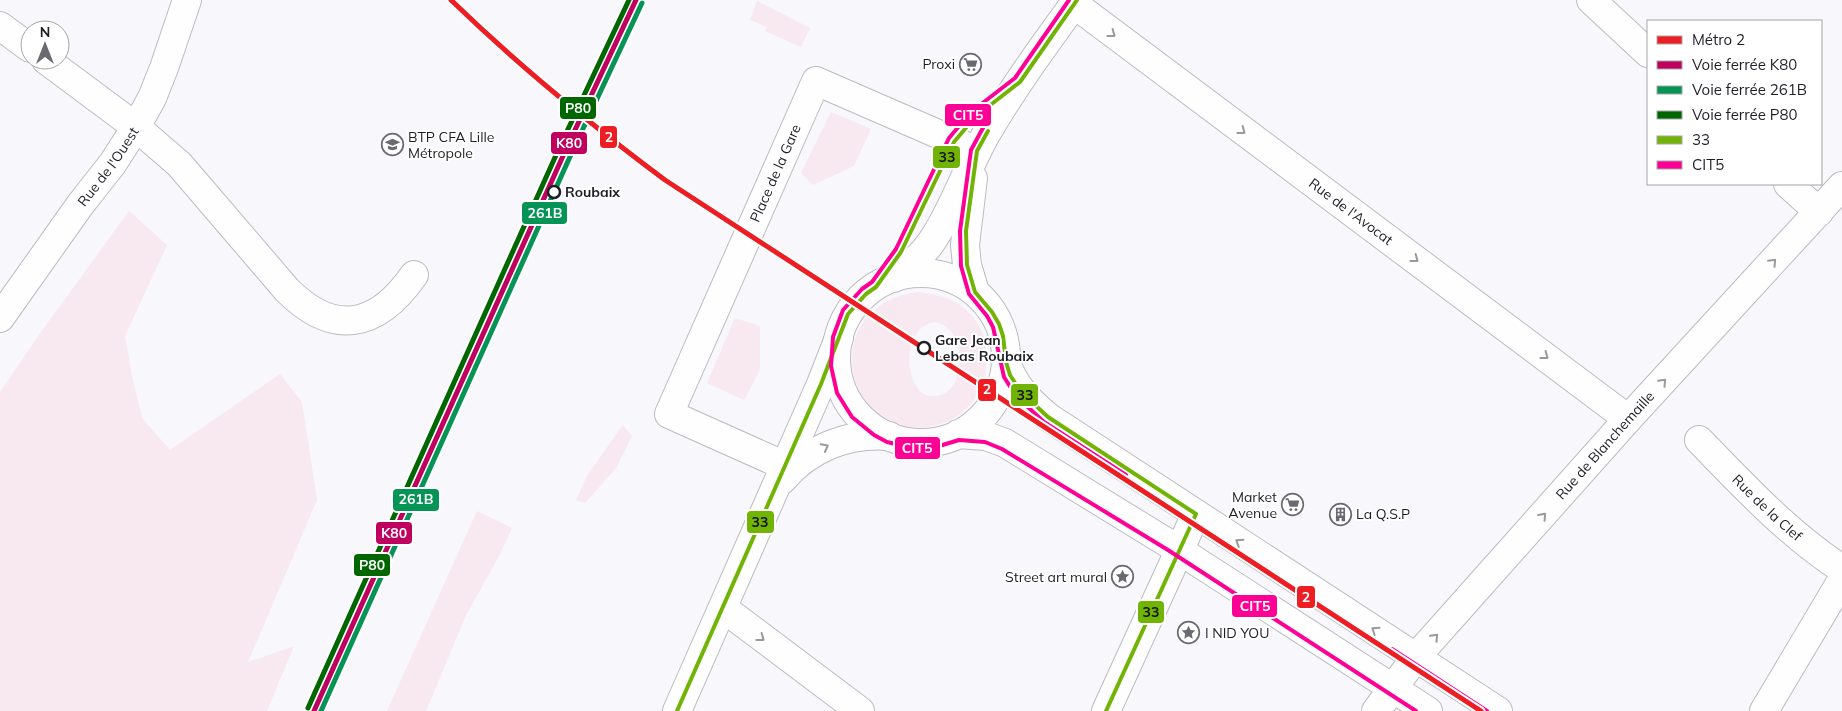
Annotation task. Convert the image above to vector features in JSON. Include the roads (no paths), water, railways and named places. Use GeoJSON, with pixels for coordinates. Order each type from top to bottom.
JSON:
{"type":"FeatureCollection","features":[{"type":"Feature","properties":{"kind":"street","name":"Rue de l'Ouest"},"geometry":{"type":"LineString","coordinates":[[0,318],[80,205],[113,163],[136,127],[152,98],[187,0]]}},
{"type":"Feature","properties":{"kind":"street"},"geometry":{"type":"LineString","coordinates":[[1591,0],[1647,53]]}},
{"type":"Feature","properties":{"kind":"street"},"geometry":{"type":"LineString","coordinates":[[677,711],[784,474],[848,314],[861,299],[876,287],[894,278],[917,260],[933,241],[996,116],[1075,2]]}},
{"type":"Feature","properties":{"kind":"street","name":"Rue de l'Avocat"},"geometry":{"type":"LineString","coordinates":[[1075,2],[1628,419]]}},
{"type":"Feature","properties":{"kind":"street"},"geometry":{"type":"LineString","coordinates":[[0,26],[20,41]]}},
{"type":"Feature","properties":{"kind":"street"},"geometry":{"type":"LineString","coordinates":[[59,70],[164,149],[192,177],[287,290],[299,303],[312,311],[324,317],[347,321],[369,316],[391,303],[402,292],[414,275]]}},
{"type":"Feature","properties":{"kind":"street","name":"Place de la Gare"},"geometry":{"type":"LineString","coordinates":[[784,474],[668,414],[816,81],[977,152]]}},
{"type":"Feature","properties":{"kind":"street"},"geometry":{"type":"LineString","coordinates":[[975,292],[967,265],[965,245],[977,152]]}},
{"type":"Feature","properties":{"kind":"street"},"geometry":{"type":"LineString","coordinates":[[1789,185],[1819,212]]}},
{"type":"Feature","properties":{"kind":"street","name":"Rue de Blanchemaille"},"geometry":{"type":"LineString","coordinates":[[1376,711],[1416,657],[1628,419],[1842,186]]}},
{"type":"Feature","properties":{"kind":"street"},"geometry":{"type":"LineString","coordinates":[[784,474],[808,457],[842,440],[863,436],[889,436],[924,443],[947,439],[977,422],[992,405],[1002,384],[1006,349],[999,324],[992,312],[975,292],[963,284],[936,275],[915,274],[894,278]]}},
{"type":"Feature","properties":{"kind":"street"},"geometry":{"type":"LineString","coordinates":[[838,338],[837,365],[839,378],[846,396],[857,413],[866,422],[889,436]]}},
{"type":"Feature","properties":{"kind":"street"},"geometry":{"type":"LineString","coordinates":[[1006,362],[1010,375],[1021,392],[1048,417],[1498,711]]}},
{"type":"Feature","properties":{"kind":"street"},"geometry":{"type":"LineString","coordinates":[[958,434],[986,436],[1005,443],[1179,550],[1428,711]]}},
{"type":"Feature","properties":{"kind":"street","name":"Rue de la Clef"},"geometry":{"type":"LineString","coordinates":[[1699,440],[1805,543],[1842,568]]}},
{"type":"Feature","properties":{"kind":"street"},"geometry":{"type":"LineString","coordinates":[[1106,711],[1196,514]]}},
{"type":"Feature","properties":{"kind":"street"},"geometry":{"type":"LineString","coordinates":[[1764,711],[1842,580]]}},
{"type":"Feature","properties":{"kind":"street"},"geometry":{"type":"LineString","coordinates":[[723,608],[860,711]]}},
{"type":"Feature","properties":{"kind":"metro line","name":"2"},"geometry":{"type":"LineString","coordinates":[[451,0],[502,48],[555,93],[665,180],[1481,711]]}},
{"type":"Feature","properties":{"kind":"rail line","name":"P80"},"geometry":{"type":"LineString","coordinates":[[308,708],[561,144],[629,0]]}},
{"type":"Feature","properties":{"kind":"rail line","name":"K80"},"geometry":{"type":"LineString","coordinates":[[314,711],[567,147],[636,0]]}},
{"type":"Feature","properties":{"kind":"rail line","name":"261B"},"geometry":{"type":"LineString","coordinates":[[321,711],[573,150],[642,3]]}},
{"type":"Feature","properties":{"kind":"place","name":"Proxi"},"geometry":{"type":"Point","coordinates":[971,64]}},
{"type":"Feature","properties":{"kind":"place","name":"BTP CFA Lille Métropole"},"geometry":{"type":"Point","coordinates":[392,145]}},
{"type":"Feature","properties":{"kind":"place","name":"Roubaix"},"geometry":{"type":"Point","coordinates":[554,192]}},
{"type":"Feature","properties":{"kind":"place","name":"Gare Jean Lebas Roubaix"},"geometry":{"type":"Point","coordinates":[924,348]}},
{"type":"Feature","properties":{"kind":"place","name":"Market Avenue"},"geometry":{"type":"Point","coordinates":[1293,505]}},
{"type":"Feature","properties":{"kind":"place","name":"La Q.S.P"},"geometry":{"type":"Point","coordinates":[1340,514]}},
{"type":"Feature","properties":{"kind":"place","name":"Street art mural"},"geometry":{"type":"Point","coordinates":[1123,577]}},
{"type":"Feature","properties":{"kind":"place","name":"I NID YOU"},"geometry":{"type":"Point","coordinates":[1189,633]}}]}
